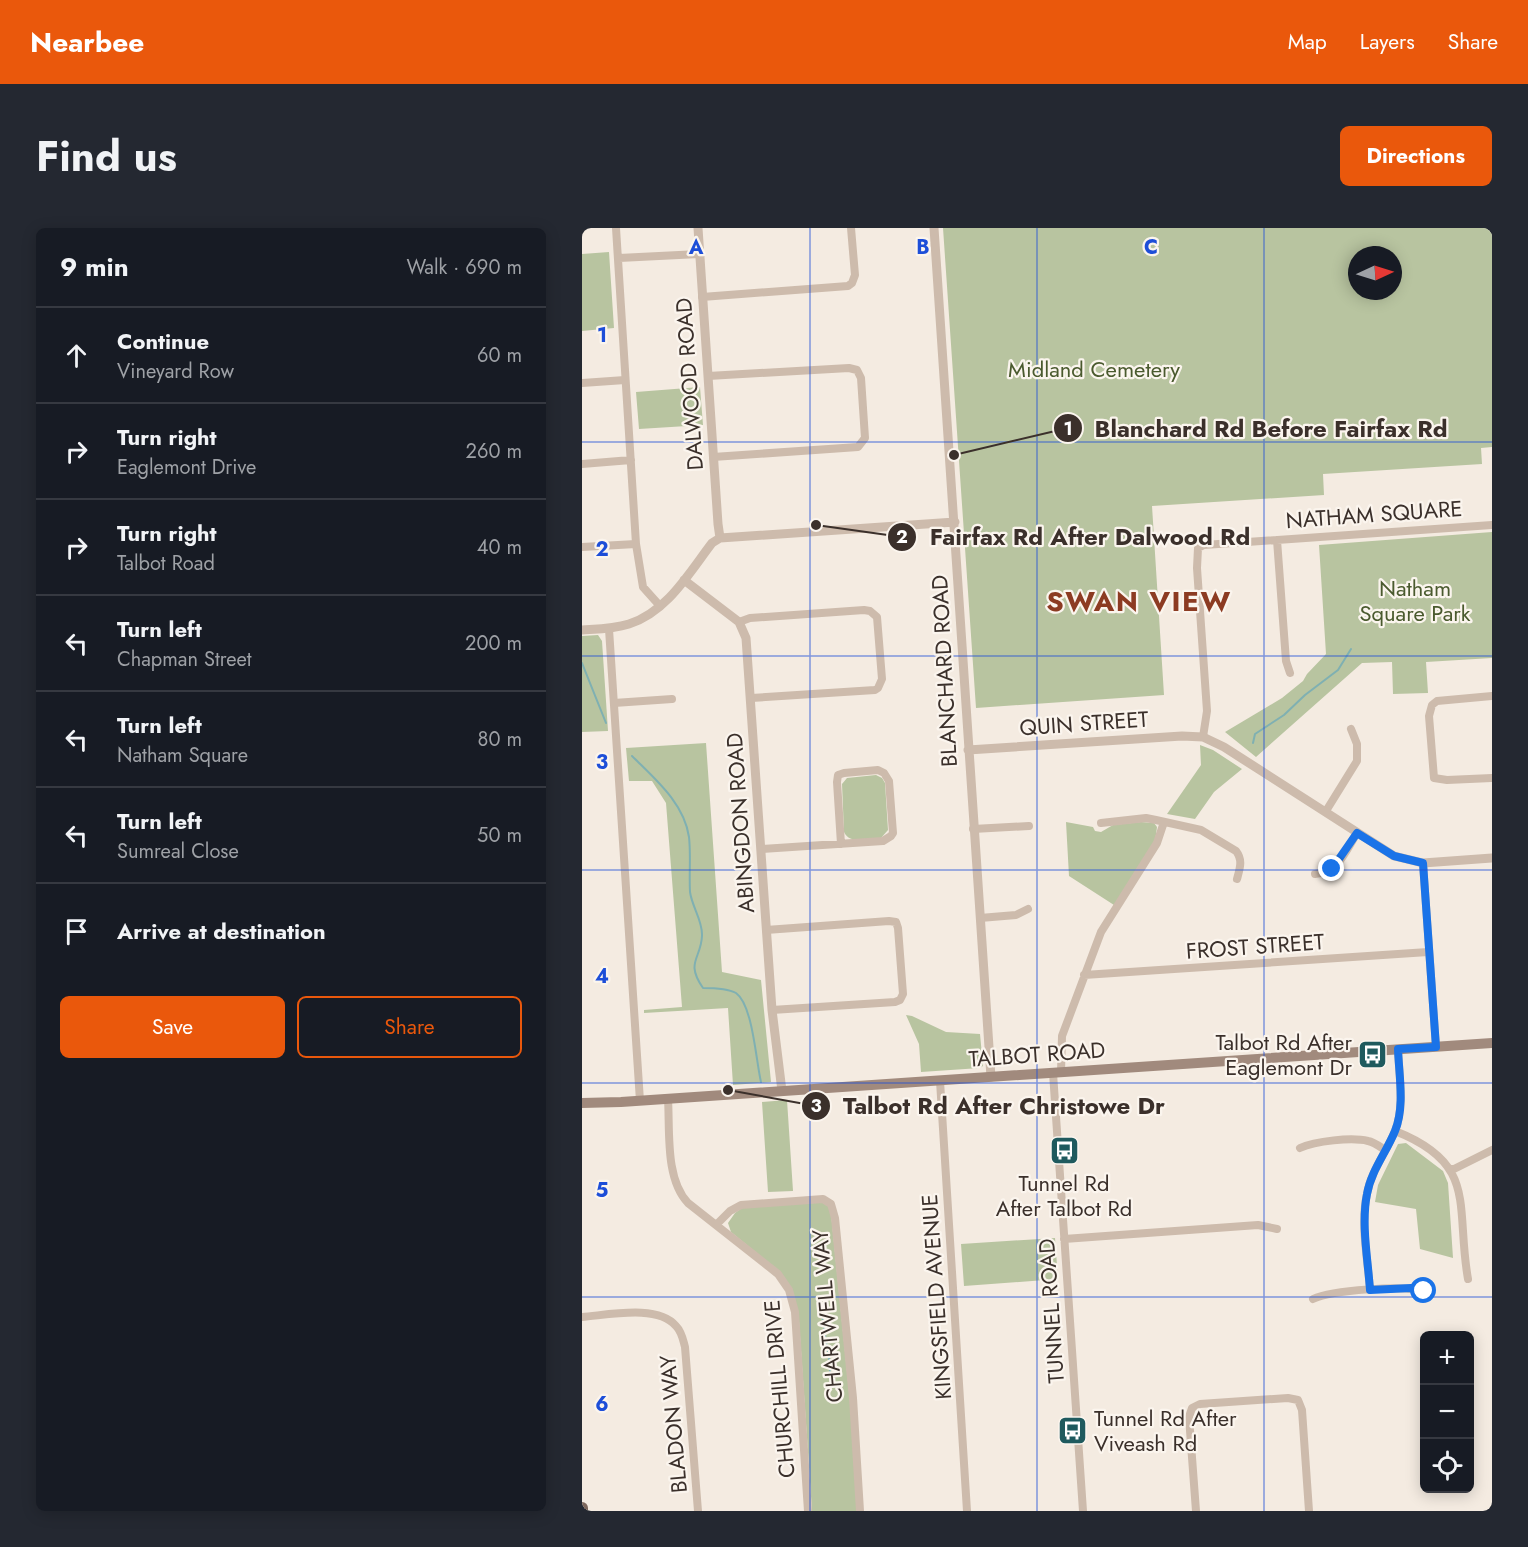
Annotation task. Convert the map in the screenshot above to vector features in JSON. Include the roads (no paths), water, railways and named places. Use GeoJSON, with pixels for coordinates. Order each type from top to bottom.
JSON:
{"type":"FeatureCollection","features":[{"type":"Feature","properties":{"kind":"main road","name":"TALBOT ROAD"},"geometry":{"type":"LineString","coordinates":[[583,1104],[1492,1043]]}},
{"type":"Feature","properties":{"kind":"street"},"geometry":{"type":"LineString","coordinates":[[616,228],[636,544],[643,587],[660,606]]}},
{"type":"Feature","properties":{"kind":"street","name":"DALWOOD ROAD"},"geometry":{"type":"LineString","coordinates":[[698,228],[720,538]]}},
{"type":"Feature","properties":{"kind":"street"},"geometry":{"type":"LineString","coordinates":[[702,297],[848,286],[852,284],[855,275],[851,228]]}},
{"type":"Feature","properties":{"kind":"street","name":"BLANCHARD ROAD"},"geometry":{"type":"LineString","coordinates":[[934,228],[991,1077]]}},
{"type":"Feature","properties":{"kind":"street"},"geometry":{"type":"LineString","coordinates":[[618,258],[699,254]]}},
{"type":"Feature","properties":{"kind":"street"},"geometry":{"type":"LineString","coordinates":[[708,376],[849,368],[857,370],[861,378],[865,438],[858,447],[714,457]]}},
{"type":"Feature","properties":{"kind":"street"},"geometry":{"type":"LineString","coordinates":[[582,383],[625,380]]}},
{"type":"Feature","properties":{"kind":"street"},"geometry":{"type":"LineString","coordinates":[[582,464],[631,460]]}},
{"type":"Feature","properties":{"kind":"street"},"geometry":{"type":"LineString","coordinates":[[582,630],[609,628],[640,620],[660,606],[684,580],[712,543],[720,538],[955,522]]}},
{"type":"Feature","properties":{"kind":"street","name":"NATHAM SQUARE"},"geometry":{"type":"LineString","coordinates":[[1203,737],[1207,711],[1196,550],[1198,548],[1204,545],[1492,525]]}},
{"type":"Feature","properties":{"kind":"street"},"geometry":{"type":"LineString","coordinates":[[1277,540],[1286,661],[1290,673]]}},
{"type":"Feature","properties":{"kind":"street"},"geometry":{"type":"LineString","coordinates":[[582,547],[636,544]]}},
{"type":"Feature","properties":{"kind":"street"},"geometry":{"type":"LineString","coordinates":[[684,580],[739,622],[750,618],[864,610],[870,610],[877,617],[882,679],[875,690],[750,698]]}},
{"type":"Feature","properties":{"kind":"street","name":"ABINGDON ROAD"},"geometry":{"type":"LineString","coordinates":[[739,622],[746,638],[772,1010],[782,1091]]}},
{"type":"Feature","properties":{"kind":"street"},"geometry":{"type":"LineString","coordinates":[[609,628],[640,1101]]}},
{"type":"Feature","properties":{"kind":"street"},"geometry":{"type":"LineString","coordinates":[[1492,696],[1437,701],[1432,705],[1429,716],[1434,778],[1447,780],[1492,778]]}},
{"type":"Feature","properties":{"kind":"street"},"geometry":{"type":"LineString","coordinates":[[614,703],[672,699]]}},
{"type":"Feature","properties":{"kind":"street"},"geometry":{"type":"LineString","coordinates":[[1326,811],[1357,761],[1357,744],[1351,729]]}},
{"type":"Feature","properties":{"kind":"street","name":"QUIN STREET"},"geometry":{"type":"LineString","coordinates":[[968,750],[1182,736],[1203,737]]}},
{"type":"Feature","properties":{"kind":"street"},"geometry":{"type":"LineString","coordinates":[[1203,737],[1224,747],[1394,856],[1423,863],[1492,858]]}},
{"type":"Feature","properties":{"kind":"street"},"geometry":{"type":"LineString","coordinates":[[761,849],[842,844],[883,841],[891,836],[889,781],[885,773],[878,770],[838,775],[842,844]]}},
{"type":"Feature","properties":{"kind":"street"},"geometry":{"type":"LineString","coordinates":[[1101,823],[1146,818],[1201,830],[1236,851],[1241,860],[1237,879]]}},
{"type":"Feature","properties":{"kind":"street","name":"TUNNEL ROAD"},"geometry":{"type":"LineString","coordinates":[[1083,1511],[1064,1239],[1057,1072],[1062,1036],[1101,932],[1158,843],[1164,822]]}},
{"type":"Feature","properties":{"kind":"street"},"geometry":{"type":"LineString","coordinates":[[973,829],[1029,826]]}},
{"type":"Feature","properties":{"kind":"street"},"geometry":{"type":"LineString","coordinates":[[1315,874],[1329,871],[1336,866],[1357,833]]}},
{"type":"Feature","properties":{"kind":"street"},"geometry":{"type":"LineString","coordinates":[[1423,863],[1436,1047]]}},
{"type":"Feature","properties":{"kind":"street"},"geometry":{"type":"LineString","coordinates":[[980,918],[1016,915],[1028,909]]}},
{"type":"Feature","properties":{"kind":"street"},"geometry":{"type":"LineString","coordinates":[[766,930],[896,922],[903,994],[900,1000],[895,1002],[772,1010]]}},
{"type":"Feature","properties":{"kind":"street","name":"FROST STREET"},"geometry":{"type":"LineString","coordinates":[[1084,975],[1428,952]]}},
{"type":"Feature","properties":{"kind":"street"},"geometry":{"type":"LineString","coordinates":[[1370,1290],[1365,1204],[1369,1184],[1395,1131],[1401,1091],[1398,1049]]}},
{"type":"Feature","properties":{"kind":"street","name":"KINGSFIELD AVENUE"},"geometry":{"type":"LineString","coordinates":[[940,1081],[967,1511]]}},
{"type":"Feature","properties":{"kind":"street","name":"CHURCHILL DRIVE"},"geometry":{"type":"LineString","coordinates":[[668,1099],[672,1170],[675,1184],[688,1203],[778,1274],[792,1297],[795,1312],[808,1511]]}},
{"type":"Feature","properties":{"kind":"street"},"geometry":{"type":"LineString","coordinates":[[1395,1131],[1432,1149],[1450,1169],[1457,1181],[1468,1279]]}},
{"type":"Feature","properties":{"kind":"street"},"geometry":{"type":"LineString","coordinates":[[1300,1148],[1311,1143],[1357,1140],[1369,1141],[1385,1150]]}},
{"type":"Feature","properties":{"kind":"street"},"geometry":{"type":"LineString","coordinates":[[1450,1169],[1492,1150]]}},
{"type":"Feature","properties":{"kind":"street","name":"CHARTWELL WAY"},"geometry":{"type":"LineString","coordinates":[[717,1224],[730,1211],[741,1205],[823,1199],[831,1204],[836,1218],[842,1275],[860,1511]]}},
{"type":"Feature","properties":{"kind":"street"},"geometry":{"type":"LineString","coordinates":[[1064,1239],[1258,1225],[1277,1229]]}},
{"type":"Feature","properties":{"kind":"street"},"geometry":{"type":"LineString","coordinates":[[1313,1299],[1327,1294],[1370,1290],[1411,1288],[1424,1291]]}},
{"type":"Feature","properties":{"kind":"street","name":"BLADON WAY"},"geometry":{"type":"LineString","coordinates":[[582,1317],[653,1313],[671,1321],[680,1331],[686,1347],[698,1511]]}},
{"type":"Feature","properties":{"kind":"street"},"geometry":{"type":"LineString","coordinates":[[1196,1511],[1189,1417],[1191,1408],[1200,1404],[1288,1398],[1298,1400],[1302,1410],[1309,1511]]}},
{"type":"Feature","properties":{"kind":"waterway"},"geometry":{"type":"LineString","coordinates":[[1253,743],[1255,734],[1284,715],[1305,695],[1338,670],[1351,649]]}},
{"type":"Feature","properties":{"kind":"waterway"},"geometry":{"type":"LineString","coordinates":[[582,663],[606,723]]}},
{"type":"Feature","properties":{"kind":"waterway"},"geometry":{"type":"LineString","coordinates":[[632,756],[675,802],[686,825],[690,844],[690,892],[702,930],[701,944],[695,961],[695,972],[703,988],[728,990],[736,993],[742,999],[753,1034],[761,1082]]}},
{"type":"Feature","properties":{"kind":"waterway"},"geometry":{"type":"LineString","coordinates":[[821,1313],[830,1371]]}},
{"type":"Feature","properties":{"kind":"place","name":"Blanchard Rd Before Fairfax Rd"},"geometry":{"type":"Point","coordinates":[954,455]}},
{"type":"Feature","properties":{"kind":"place","name":"Fairfax Rd After Dalwood Rd"},"geometry":{"type":"Point","coordinates":[816,525]}},
{"type":"Feature","properties":{"kind":"place","name":"Talbot Rd After Eaglemont Dr"},"geometry":{"type":"Point","coordinates":[1373,1055]}},
{"type":"Feature","properties":{"kind":"place","name":"Talbot Rd After Christowe Dr"},"geometry":{"type":"Point","coordinates":[728,1090]}},
{"type":"Feature","properties":{"kind":"place","name":"Tunnel Rd After Talbot Rd"},"geometry":{"type":"Point","coordinates":[1064,1151]}},
{"type":"Feature","properties":{"kind":"place","name":"Tunnel Rd After Viveash Rd"},"geometry":{"type":"Point","coordinates":[1073,1431]}},
{"type":"Feature","properties":{"kind":"district","name":"SWAN VIEW"},"geometry":{"type":"Point","coordinates":[1139,601]}},
{"type":"Feature","properties":{"kind":"park label","name":"Midland Cemetery"},"geometry":{"type":"Point","coordinates":[1094,369]}},
{"type":"Feature","properties":{"kind":"park label","name":"Natham Square Park"},"geometry":{"type":"Point","coordinates":[1415,600]}}]}
